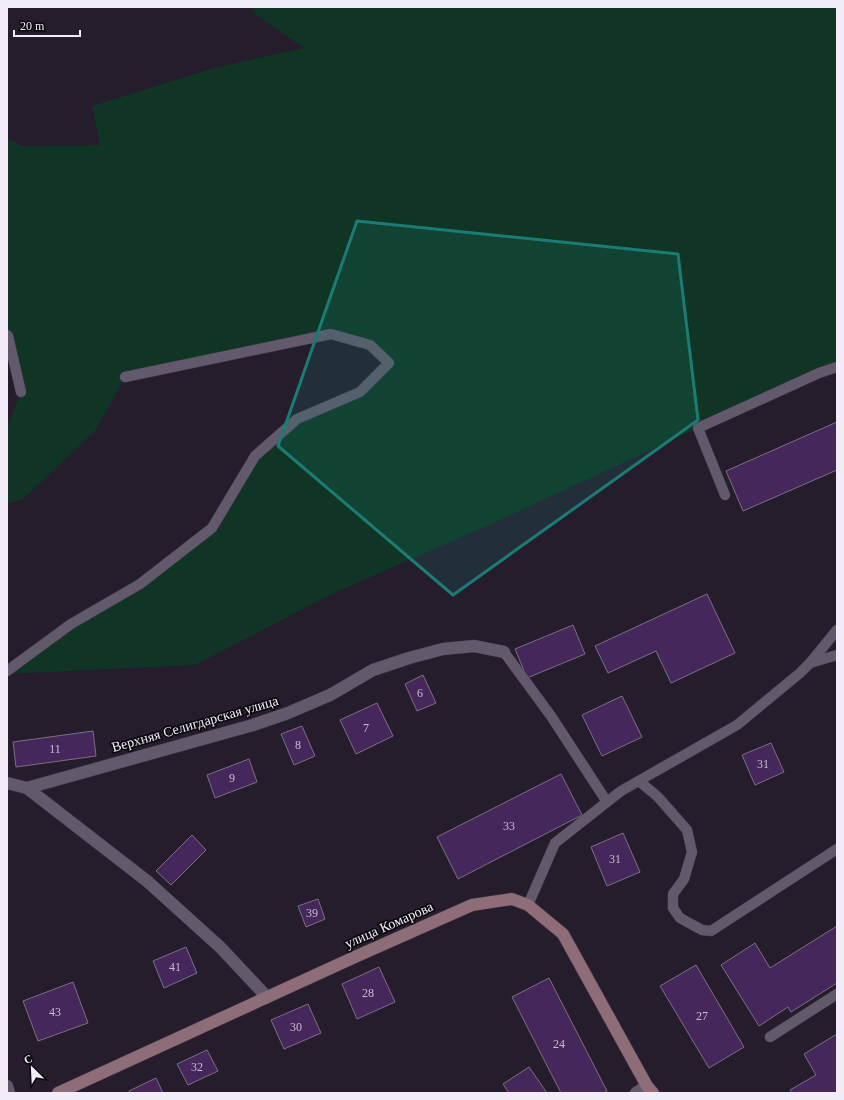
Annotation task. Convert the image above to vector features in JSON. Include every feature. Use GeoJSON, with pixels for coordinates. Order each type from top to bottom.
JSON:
{"type":"FeatureCollection","features":[{"type":"Feature","properties":{"kind":"street","name":"Верхняя Селигдарская улица"},"geometry":{"type":"LineString","coordinates":[[27,788],[253,725],[288,713],[330,695],[373,670],[409,658],[443,649],[474,646],[504,652]]}},
{"type":"Feature","properties":{"kind":"street"},"geometry":{"type":"LineString","coordinates":[[7,783],[27,788],[147,881],[220,947],[267,997]]}},
{"type":"Feature","properties":{"kind":"street","name":"улица Комарова"},"geometry":{"type":"LineString","coordinates":[[58,1093],[472,905],[512,900],[528,905],[563,934],[650,1090]]}},
{"type":"Feature","properties":{"kind":"street"},"geometry":{"type":"LineString","coordinates":[[7,1086],[9,1093]]}},
{"type":"Feature","properties":{"kind":"street"},"geometry":{"type":"LineString","coordinates":[[636,1093],[650,1090]]}},
{"type":"Feature","properties":{"kind":"lane"},"geometry":{"type":"LineString","coordinates":[[7,671],[70,624],[140,584],[212,528],[255,456],[297,419],[360,392],[389,363],[370,345],[331,334],[125,377]]}},
{"type":"Feature","properties":{"kind":"lane"},"geometry":{"type":"LineString","coordinates":[[7,336],[21,392]]}},
{"type":"Feature","properties":{"kind":"lane"},"geometry":{"type":"LineString","coordinates":[[725,495],[698,428],[819,373],[837,367]]}},
{"type":"Feature","properties":{"kind":"lane"},"geometry":{"type":"LineString","coordinates":[[528,905],[555,843],[621,791],[737,725],[810,663],[837,630]]}},
{"type":"Feature","properties":{"kind":"lane"},"geometry":{"type":"LineString","coordinates":[[504,652],[551,716],[607,802]]}},
{"type":"Feature","properties":{"kind":"lane"},"geometry":{"type":"LineString","coordinates":[[810,663],[837,655]]}},
{"type":"Feature","properties":{"kind":"lane"},"geometry":{"type":"LineString","coordinates":[[639,781],[658,797],[687,830],[692,852],[684,879],[673,894],[673,908],[680,918],[702,930],[711,931],[837,849]]}},
{"type":"Feature","properties":{"kind":"lane"},"geometry":{"type":"LineString","coordinates":[[770,1037],[837,994]]}},
{"type":"Feature","properties":{"kind":"highlighted area"},"geometry":{"type":"Polygon","coordinates":[[[357,221],[678,254],[698,420],[453,595],[278,446],[357,221]]]}},
{"type":"Feature","properties":{"kind":"green space"},"geometry":{"type":"Polygon","coordinates":[[[251,7],[837,7],[837,367],[702,426],[491,524],[332,594],[195,665],[7,674],[7,671],[140,584],[211,528],[255,456],[297,419],[360,392],[389,363],[370,345],[331,334],[125,377],[96,430],[23,499],[7,504],[7,428],[21,392],[7,335],[7,138],[22,146],[100,145],[92,106],[214,68],[304,48],[255,14],[251,7]]]}},
{"type":"Feature","properties":{"kind":"building"},"geometry":{"type":"Polygon","coordinates":[[[837,422],[837,470],[743,511],[726,471],[837,422]]]}},
{"type":"Feature","properties":{"kind":"building"},"geometry":{"type":"Polygon","coordinates":[[[707,594],[735,653],[671,683],[656,651],[608,673],[595,646],[707,594]]]}},
{"type":"Feature","properties":{"kind":"building"},"geometry":{"type":"Polygon","coordinates":[[[573,625],[585,654],[527,678],[515,649],[573,625]]]}},
{"type":"Feature","properties":{"kind":"building"},"geometry":{"type":"Polygon","coordinates":[[[423,675],[436,703],[417,711],[405,684],[423,675]]]}},
{"type":"Feature","properties":{"kind":"building"},"geometry":{"type":"Polygon","coordinates":[[[622,696],[642,737],[602,756],[582,715],[622,696]]]}},
{"type":"Feature","properties":{"kind":"building"},"geometry":{"type":"Polygon","coordinates":[[[377,703],[393,736],[356,754],[340,720],[377,703]]]}},
{"type":"Feature","properties":{"kind":"building"},"geometry":{"type":"Polygon","coordinates":[[[302,726],[315,756],[294,765],[281,734],[302,726]]]}},
{"type":"Feature","properties":{"kind":"building"},"geometry":{"type":"Polygon","coordinates":[[[93,731],[96,756],[16,767],[13,742],[93,731]]]}},
{"type":"Feature","properties":{"kind":"building"},"geometry":{"type":"Polygon","coordinates":[[[771,743],[784,772],[755,785],[742,755],[771,743]]]}},
{"type":"Feature","properties":{"kind":"building"},"geometry":{"type":"Polygon","coordinates":[[[249,759],[257,782],[215,798],[207,775],[249,759]]]}},
{"type":"Feature","properties":{"kind":"building"},"geometry":{"type":"Polygon","coordinates":[[[561,774],[582,815],[458,879],[437,837],[561,774]]]}},
{"type":"Feature","properties":{"kind":"building"},"geometry":{"type":"Polygon","coordinates":[[[623,833],[640,872],[607,886],[591,847],[623,833]]]}},
{"type":"Feature","properties":{"kind":"building"},"geometry":{"type":"Polygon","coordinates":[[[192,835],[206,850],[171,885],[156,871],[192,835]]]}},
{"type":"Feature","properties":{"kind":"building"},"geometry":{"type":"Polygon","coordinates":[[[318,899],[325,919],[306,927],[298,906],[318,899]]]}},
{"type":"Feature","properties":{"kind":"building"},"geometry":{"type":"Polygon","coordinates":[[[837,926],[837,983],[791,1012],[788,1007],[759,1026],[721,965],[755,943],[770,968],[837,926]]]}},
{"type":"Feature","properties":{"kind":"building"},"geometry":{"type":"Polygon","coordinates":[[[186,947],[197,973],[164,988],[153,961],[186,947]]]}},
{"type":"Feature","properties":{"kind":"building"},"geometry":{"type":"Polygon","coordinates":[[[696,965],[744,1047],[709,1068],[660,986],[696,965]]]}},
{"type":"Feature","properties":{"kind":"building"},"geometry":{"type":"Polygon","coordinates":[[[379,967],[395,1002],[357,1019],[342,984],[379,967]]]}},
{"type":"Feature","properties":{"kind":"building"},"geometry":{"type":"Polygon","coordinates":[[[549,978],[607,1091],[604,1093],[561,1093],[512,997],[549,978]]]}},
{"type":"Feature","properties":{"kind":"building"},"geometry":{"type":"Polygon","coordinates":[[[73,982],[88,1023],[38,1041],[23,1001],[73,982]]]}},
{"type":"Feature","properties":{"kind":"building"},"geometry":{"type":"Polygon","coordinates":[[[308,1004],[321,1033],[284,1049],[271,1020],[308,1004]]]}},
{"type":"Feature","properties":{"kind":"building"},"geometry":{"type":"Polygon","coordinates":[[[837,1034],[837,1093],[792,1093],[790,1090],[816,1075],[804,1054],[837,1034]]]}},
{"type":"Feature","properties":{"kind":"building"},"geometry":{"type":"Polygon","coordinates":[[[207,1050],[218,1071],[188,1085],[177,1064],[207,1050]]]}},
{"type":"Feature","properties":{"kind":"building"},"geometry":{"type":"Polygon","coordinates":[[[529,1067],[547,1093],[509,1093],[503,1084],[529,1067]]]}},
{"type":"Feature","properties":{"kind":"building"},"geometry":{"type":"Polygon","coordinates":[[[156,1078],[163,1093],[130,1093],[129,1091],[156,1078]]]}}]}
